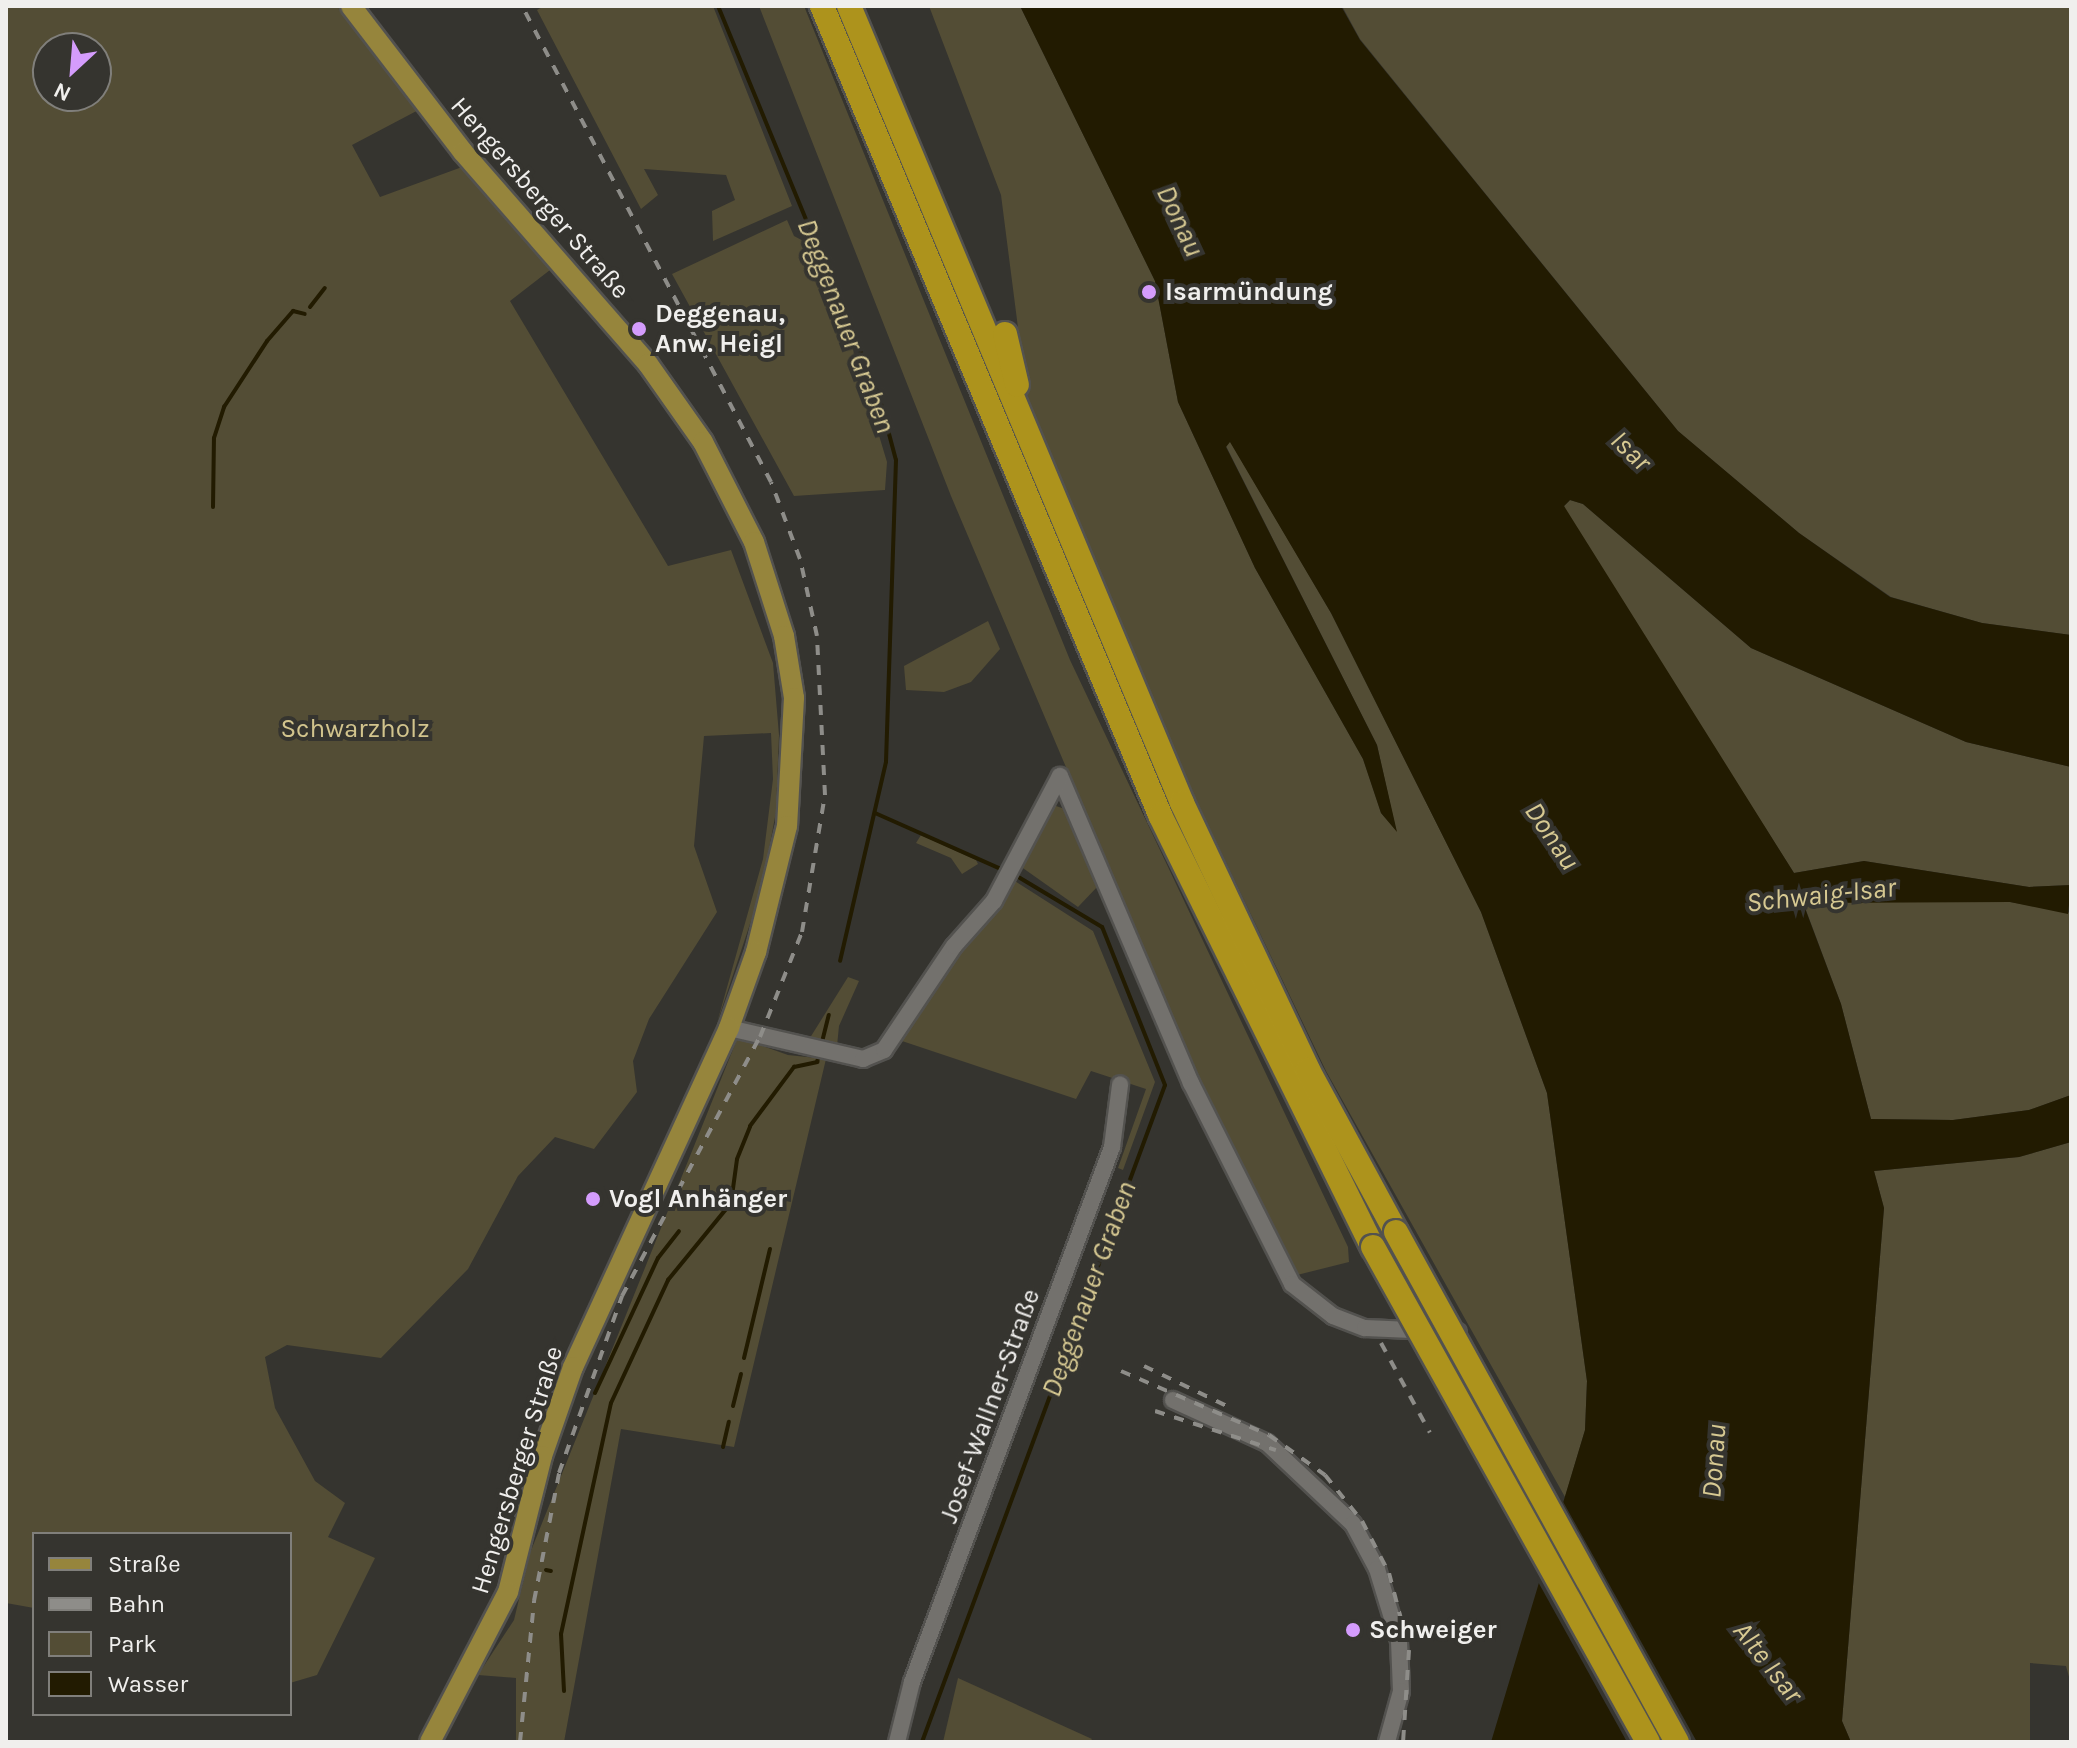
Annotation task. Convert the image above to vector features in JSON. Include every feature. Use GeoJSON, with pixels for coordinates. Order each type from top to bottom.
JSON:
{"type":"FeatureCollection","features":[{"type":"Feature","properties":{"kind":"highway"},"geometry":{"type":"LineString","coordinates":[[822,6],[1160,815],[1373,1247],[1648,1742]]}},
{"type":"Feature","properties":{"kind":"highway"},"geometry":{"type":"LineString","coordinates":[[849,6],[1016,415],[1182,803],[1308,1070],[1677,1742]]}},
{"type":"Feature","properties":{"kind":"highway"},"geometry":{"type":"LineString","coordinates":[[1005,334],[1019,392],[1016,415]]}},
{"type":"Feature","properties":{"kind":"main road","name":"Hengersberger Straße"},"geometry":{"type":"LineString","coordinates":[[351,6],[426,106],[665,386],[718,466],[754,542],[784,636],[794,698],[792,774],[773,896],[729,1028],[573,1367],[542,1456],[508,1592],[430,1742]]}},
{"type":"Feature","properties":{"kind":"street"},"geometry":{"type":"LineString","coordinates":[[729,1028],[809,1049],[863,1059],[893,1040],[922,989],[994,901],[1060,776],[1191,1083],[1292,1284],[1333,1316],[1365,1328],[1462,1332]]}},
{"type":"Feature","properties":{"kind":"street","name":"Josef-Wallner-Straße"},"geometry":{"type":"LineString","coordinates":[[897,1742],[912,1682],[1112,1147],[1120,1085]]}},
{"type":"Feature","properties":{"kind":"street"},"geometry":{"type":"LineString","coordinates":[[1173,1400],[1267,1443],[1353,1524],[1387,1598],[1399,1641],[1401,1691],[1387,1742]]}},
{"type":"Feature","properties":{"kind":"green space","name":"Schwarzholz"},"geometry":{"type":"Polygon","coordinates":[[[6,6],[351,6],[426,106],[352,145],[380,197],[473,163],[550,270],[510,301],[668,566],[731,550],[773,663],[779,735],[776,812],[761,891],[717,1023],[763,859],[773,779],[771,733],[704,736],[694,846],[717,912],[649,1019],[633,1061],[637,1092],[594,1149],[555,1137],[518,1176],[468,1269],[381,1358],[287,1345],[265,1357],[275,1408],[315,1481],[345,1503],[328,1537],[375,1558],[317,1675],[292,1682],[292,1532],[32,1532],[32,1608],[6,1603],[6,6]]]}},
{"type":"Feature","properties":{"kind":"green space"},"geometry":{"type":"Polygon","coordinates":[[[544,6],[713,6],[792,206],[713,241],[712,211],[735,200],[726,175],[644,169],[658,195],[641,209],[537,10],[544,6]]]}},
{"type":"Feature","properties":{"kind":"green space"},"geometry":{"type":"Polygon","coordinates":[[[759,6],[804,6],[1070,660],[1348,1247],[1349,1262],[1297,1275],[1194,1069],[951,496],[759,6]]]}},
{"type":"Feature","properties":{"kind":"green space"},"geometry":{"type":"Polygon","coordinates":[[[929,6],[1020,6],[1155,281],[1178,402],[1255,568],[1363,759],[1381,813],[1396,830],[1377,745],[1226,446],[1230,441],[1331,613],[1481,912],[1547,1093],[1587,1381],[1585,1430],[1565,1497],[1326,1071],[1197,802],[1028,406],[1001,195],[929,6]]]}},
{"type":"Feature","properties":{"kind":"green space"},"geometry":{"type":"Polygon","coordinates":[[[1342,6],[2071,6],[2071,635],[1982,623],[1891,597],[1799,533],[1678,431],[1360,39],[1342,6]]]}},
{"type":"Feature","properties":{"kind":"green space"},"geometry":{"type":"Polygon","coordinates":[[[787,220],[794,236],[809,244],[850,339],[887,462],[885,490],[794,496],[672,274],[787,220]]]}},
{"type":"Feature","properties":{"kind":"green space"},"geometry":{"type":"Polygon","coordinates":[[[1570,500],[1583,504],[1751,648],[1966,742],[2071,767],[2071,885],[2029,887],[1864,861],[1794,873],[1569,520],[1564,506],[1570,500]]]}},
{"type":"Feature","properties":{"kind":"green space"},"geometry":{"type":"Polygon","coordinates":[[[988,621],[1000,649],[971,682],[944,692],[906,690],[904,666],[988,621]]]}},
{"type":"Feature","properties":{"kind":"green space"},"geometry":{"type":"Polygon","coordinates":[[[1053,805],[1068,810],[1099,885],[1078,907],[1020,866],[1053,805]]]}},
{"type":"Feature","properties":{"kind":"green space"},"geometry":{"type":"Polygon","coordinates":[[[921,835],[976,860],[978,864],[962,874],[951,858],[916,843],[921,835]]]}},
{"type":"Feature","properties":{"kind":"green space"},"geometry":{"type":"Polygon","coordinates":[[[1015,881],[1093,931],[1155,1082],[1123,1170],[1118,1168],[1146,1089],[1091,1071],[1076,1099],[896,1039],[921,996],[1015,881]]]}},
{"type":"Feature","properties":{"kind":"green space"},"geometry":{"type":"Polygon","coordinates":[[[1901,899],[2010,902],[2071,913],[2071,1095],[2029,1110],[1953,1120],[1871,1119],[1841,1004],[1803,902],[1901,899]]]}},
{"type":"Feature","properties":{"kind":"green space"},"geometry":{"type":"Polygon","coordinates":[[[848,977],[859,981],[839,1026],[837,1046],[808,1041],[848,977]]]}},
{"type":"Feature","properties":{"kind":"green space"},"geometry":{"type":"Polygon","coordinates":[[[738,1037],[788,1055],[826,1059],[734,1447],[621,1429],[564,1742],[516,1742],[516,1678],[478,1675],[514,1620],[530,1553],[738,1037]]]}},
{"type":"Feature","properties":{"kind":"green space"},"geometry":{"type":"Polygon","coordinates":[[[2071,1142],[2071,1684],[2066,1666],[2030,1663],[2030,1742],[1851,1742],[1842,1721],[1884,1208],[1874,1171],[2019,1157],[2071,1142]]]}},
{"type":"Feature","properties":{"kind":"green space"},"geometry":{"type":"Polygon","coordinates":[[[958,1678],[1092,1739],[1090,1742],[943,1742],[958,1678]]]}},
{"type":"Feature","properties":{"kind":"water"},"geometry":{"type":"Polygon","coordinates":[[[1020,6],[1341,6],[1360,40],[1678,431],[1799,533],[1890,597],[1982,623],[2071,635],[2071,767],[1966,742],[1751,648],[1583,504],[1570,500],[1564,506],[1794,873],[1864,861],[2029,887],[2071,885],[2068,914],[2010,902],[1803,903],[1841,1004],[1871,1119],[1953,1120],[2029,1110],[2071,1095],[2071,1142],[2019,1157],[1874,1171],[1884,1208],[1842,1721],[1851,1742],[1491,1742],[1585,1430],[1587,1381],[1547,1093],[1481,912],[1331,613],[1230,442],[1226,447],[1377,745],[1397,832],[1381,813],[1363,759],[1255,568],[1178,402],[1155,281],[1020,6]]]}},
{"type":"Feature","properties":{"kind":"pier"},"geometry":{"type":"Polygon","coordinates":[[[1561,1498],[1697,1742],[1627,1742],[1537,1580],[1561,1498]]]}},
{"type":"Feature","properties":{"kind":"waterway","name":"Deggenauer Graben"},"geometry":{"type":"LineString","coordinates":[[718,6],[880,400],[896,460],[886,762],[840,961]]}},
{"type":"Feature","properties":{"kind":"waterway"},"geometry":{"type":"LineString","coordinates":[[310,307],[325,288]]}},
{"type":"Feature","properties":{"kind":"waterway"},"geometry":{"type":"LineString","coordinates":[[213,507],[214,438],[224,407],[267,341],[293,311],[305,314]]}},
{"type":"Feature","properties":{"kind":"waterway","name":"Deggenauer Graben"},"geometry":{"type":"LineString","coordinates":[[875,813],[1003,870]]}},
{"type":"Feature","properties":{"kind":"waterway","name":"Deggenauer Graben"},"geometry":{"type":"LineString","coordinates":[[922,1742],[1165,1085],[1102,927],[1020,878]]}},
{"type":"Feature","properties":{"kind":"waterway"},"geometry":{"type":"LineString","coordinates":[[821,1046],[829,1015]]}},
{"type":"Feature","properties":{"kind":"waterway"},"geometry":{"type":"LineString","coordinates":[[564,1691],[561,1634],[611,1403],[668,1280],[731,1203],[737,1159],[750,1126],[794,1067],[817,1062],[819,1055]]}},
{"type":"Feature","properties":{"kind":"waterway"},"geometry":{"type":"LineString","coordinates":[[595,1393],[658,1258],[679,1231]]}},
{"type":"Feature","properties":{"kind":"waterway"},"geometry":{"type":"LineString","coordinates":[[744,1358],[770,1249]]}},
{"type":"Feature","properties":{"kind":"waterway"},"geometry":{"type":"LineString","coordinates":[[733,1406],[741,1374]]}},
{"type":"Feature","properties":{"kind":"waterway"},"geometry":{"type":"LineString","coordinates":[[723,1447],[729,1422]]}},
{"type":"Feature","properties":{"kind":"waterway"},"geometry":{"type":"LineString","coordinates":[[546,1570],[551,1571]]}},
{"type":"Feature","properties":{"kind":"railway"},"geometry":{"type":"LineString","coordinates":[[520,1742],[534,1601],[559,1473],[622,1296],[760,1037],[802,932],[825,795],[817,636],[800,559],[771,482],[522,6]]}},
{"type":"Feature","properties":{"kind":"railway"},"geometry":{"type":"LineString","coordinates":[[1381,1343],[1430,1433]]}},
{"type":"Feature","properties":{"kind":"railway"},"geometry":{"type":"LineString","coordinates":[[1144,1366],[1229,1407]]}},
{"type":"Feature","properties":{"kind":"railway"},"geometry":{"type":"LineString","coordinates":[[1121,1371],[1269,1435],[1325,1475],[1362,1521],[1389,1573],[1409,1650],[1403,1742]]}},
{"type":"Feature","properties":{"kind":"railway"},"geometry":{"type":"LineString","coordinates":[[1155,1411],[1276,1450]]}},
{"type":"Feature","properties":{"kind":"place","name":"Isarmündung"},"geometry":{"type":"Point","coordinates":[1149,292]}},
{"type":"Feature","properties":{"kind":"place","name":"Deggenau, Anw. Heigl"},"geometry":{"type":"Point","coordinates":[639,329]}},
{"type":"Feature","properties":{"kind":"place","name":"Vogl Anhänger"},"geometry":{"type":"Point","coordinates":[593,1199]}},
{"type":"Feature","properties":{"kind":"place","name":"Schweiger"},"geometry":{"type":"Point","coordinates":[1353,1630]}},
{"type":"Feature","properties":{"kind":"water label","name":"Donau"},"geometry":{"type":"Point","coordinates":[1180,221]}},
{"type":"Feature","properties":{"kind":"water label","name":"Isar"},"geometry":{"type":"Point","coordinates":[1631,451]}},
{"type":"Feature","properties":{"kind":"water label","name":"Donau"},"geometry":{"type":"Point","coordinates":[1552,836]}},
{"type":"Feature","properties":{"kind":"water label","name":"Schwaig-Isar"},"geometry":{"type":"Point","coordinates":[1821,895]}},
{"type":"Feature","properties":{"kind":"water label","name":"Donau"},"geometry":{"type":"Point","coordinates":[1714,1461]}},
{"type":"Feature","properties":{"kind":"water label","name":"Alte Isar"},"geometry":{"type":"Point","coordinates":[1768,1662]}}]}
